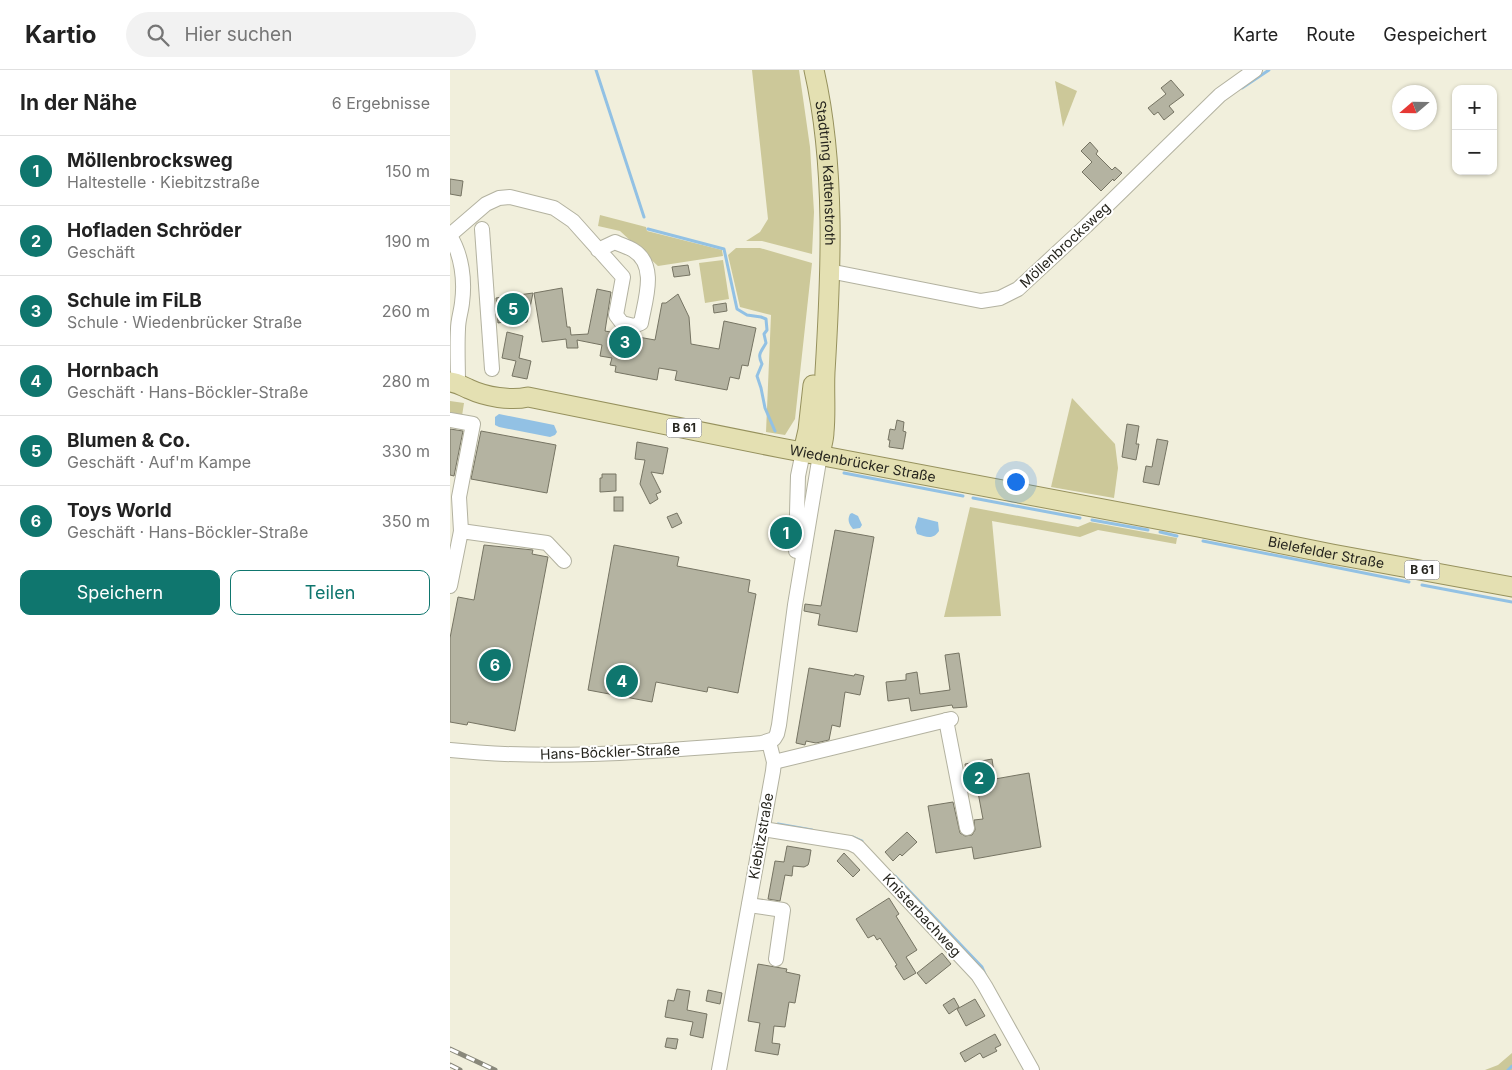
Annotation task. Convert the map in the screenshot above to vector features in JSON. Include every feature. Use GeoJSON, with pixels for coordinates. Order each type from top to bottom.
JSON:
{"type":"FeatureCollection","features":[{"type":"Feature","properties":{"kind":"main road","name":"Stadtring Kattenstroth"},"geometry":{"type":"LineString","coordinates":[[811,453],[824,432],[823,396],[829,305],[830,211],[826,144],[814,70]]}},
{"type":"Feature","properties":{"kind":"main road","name":"Wiedenbrücker Straße"},"geometry":{"type":"LineString","coordinates":[[454,383],[481,393],[517,400],[528,397],[1090,511],[1198,527]]}},
{"type":"Feature","properties":{"kind":"main road","name":"Bielefelder Straße"},"geometry":{"type":"LineString","coordinates":[[1198,527],[1512,587]]}},
{"type":"Feature","properties":{"kind":"street","name":"Möllenbrocksweg"},"geometry":{"type":"LineString","coordinates":[[829,274],[981,300],[1000,298],[1018,290],[1220,96],[1255,70]]}},
{"type":"Feature","properties":{"kind":"street"},"geometry":{"type":"LineString","coordinates":[[454,383],[452,340],[463,302],[464,286],[461,262],[450,235],[486,204],[499,198],[510,197],[554,208],[572,221],[623,277],[616,315],[622,323],[634,326],[641,323],[649,276],[645,262],[635,251],[615,242],[597,248]]}},
{"type":"Feature","properties":{"kind":"street"},"geometry":{"type":"LineString","coordinates":[[482,229],[492,369]]}},
{"type":"Feature","properties":{"kind":"street"},"geometry":{"type":"LineString","coordinates":[[464,286],[486,285]]}},
{"type":"Feature","properties":{"kind":"street"},"geometry":{"type":"LineString","coordinates":[[450,420],[473,424],[459,497],[461,531],[450,586]]}},
{"type":"Feature","properties":{"kind":"street"},"geometry":{"type":"LineString","coordinates":[[769,742],[777,734],[779,725],[795,605],[811,453]]}},
{"type":"Feature","properties":{"kind":"street"},"geometry":{"type":"LineString","coordinates":[[461,531],[547,543],[564,561]]}},
{"type":"Feature","properties":{"kind":"street"},"geometry":{"type":"LineString","coordinates":[[774,762],[948,720],[967,828]]}},
{"type":"Feature","properties":{"kind":"street","name":"Hans-Böckler-Straße"},"geometry":{"type":"LineString","coordinates":[[450,750],[516,755],[596,754],[769,742]]}},
{"type":"Feature","properties":{"kind":"street","name":"Kiebitzstraße"},"geometry":{"type":"LineString","coordinates":[[719,1070],[774,762],[769,742]]}},
{"type":"Feature","properties":{"kind":"street","name":"Knisterbachweg"},"geometry":{"type":"LineString","coordinates":[[763,829],[850,843],[858,847],[978,976],[1032,1070]]}},
{"type":"Feature","properties":{"kind":"street"},"geometry":{"type":"LineString","coordinates":[[749,905],[783,910],[776,959]]}},
{"type":"Feature","properties":{"kind":"shaded area"},"geometry":{"type":"Polygon","coordinates":[[[752,70],[799,70],[810,147],[814,212],[812,254],[762,241],[746,241],[760,232],[768,219],[752,70]]]}},
{"type":"Feature","properties":{"kind":"shaded area"},"geometry":{"type":"Polygon","coordinates":[[[1055,81],[1077,91],[1063,127],[1055,81]]]}},
{"type":"Feature","properties":{"kind":"shaded area"},"geometry":{"type":"Polygon","coordinates":[[[600,215],[646,227],[647,231],[722,250],[723,256],[658,266],[620,231],[598,226],[600,215]]]}},
{"type":"Feature","properties":{"kind":"shaded area"},"geometry":{"type":"Polygon","coordinates":[[[736,248],[760,248],[812,263],[795,419],[785,435],[766,432],[771,315],[740,307],[728,255],[736,248]]]}},
{"type":"Feature","properties":{"kind":"shaded area"},"geometry":{"type":"Polygon","coordinates":[[[723,260],[729,299],[705,303],[699,263],[723,260]]]}},
{"type":"Feature","properties":{"kind":"shaded area"},"geometry":{"type":"Polygon","coordinates":[[[1072,398],[1115,444],[1118,468],[1114,498],[1051,487],[1072,398]]]}},
{"type":"Feature","properties":{"kind":"shaded area"},"geometry":{"type":"Polygon","coordinates":[[[450,401],[464,403],[462,416],[450,414],[450,401]]]}},
{"type":"Feature","properties":{"kind":"shaded area"},"geometry":{"type":"Polygon","coordinates":[[[970,507],[1078,527],[1090,522],[1177,538],[1176,544],[1098,530],[1080,537],[992,521],[1001,616],[944,617],[970,507]]]}},
{"type":"Feature","properties":{"kind":"shaded area"},"geometry":{"type":"Polygon","coordinates":[[[1512,1053],[1512,1070],[1485,1070],[1498,1065],[1512,1053]]]}},
{"type":"Feature","properties":{"kind":"water"},"geometry":{"type":"Polygon","coordinates":[[[499,414],[554,425],[557,432],[550,437],[499,427],[495,425],[495,417],[499,414]]]}},
{"type":"Feature","properties":{"kind":"water"},"geometry":{"type":"Polygon","coordinates":[[[852,513],[858,516],[862,525],[860,528],[853,529],[850,525],[849,518],[852,513]]]}},
{"type":"Feature","properties":{"kind":"water"},"geometry":{"type":"Polygon","coordinates":[[[918,517],[938,522],[939,531],[937,534],[932,537],[926,537],[917,534],[915,527],[918,517]]]}},
{"type":"Feature","properties":{"kind":"building"},"geometry":{"type":"Polygon","coordinates":[[[1171,80],[1184,95],[1169,106],[1174,112],[1164,120],[1158,112],[1154,115],[1148,108],[1166,94],[1161,88],[1171,80]]]}},
{"type":"Feature","properties":{"kind":"building"},"geometry":{"type":"Polygon","coordinates":[[[1090,142],[1098,151],[1096,154],[1112,170],[1115,167],[1122,173],[1101,191],[1082,172],[1092,162],[1081,151],[1090,142]]]}},
{"type":"Feature","properties":{"kind":"building"},"geometry":{"type":"Polygon","coordinates":[[[450,179],[463,181],[461,196],[450,194],[450,179]]]}},
{"type":"Feature","properties":{"kind":"building"},"geometry":{"type":"Polygon","coordinates":[[[688,265],[690,275],[674,277],[672,267],[688,265]]]}},
{"type":"Feature","properties":{"kind":"building"},"geometry":{"type":"Polygon","coordinates":[[[562,288],[567,327],[570,327],[571,335],[588,334],[597,289],[611,292],[605,331],[655,340],[662,303],[666,303],[678,294],[689,317],[691,344],[719,349],[724,321],[756,328],[748,366],[742,365],[739,379],[730,377],[727,390],[675,380],[677,371],[659,368],[657,380],[615,372],[616,366],[610,365],[612,358],[600,356],[602,345],[577,340],[578,348],[567,348],[566,339],[542,342],[534,293],[562,288]]]}},
{"type":"Feature","properties":{"kind":"building"},"geometry":{"type":"Polygon","coordinates":[[[533,293],[527,322],[509,325],[509,321],[498,323],[496,298],[533,293]]]}},
{"type":"Feature","properties":{"kind":"building"},"geometry":{"type":"Polygon","coordinates":[[[726,303],[727,311],[714,313],[713,305],[726,303]]]}},
{"type":"Feature","properties":{"kind":"building"},"geometry":{"type":"Polygon","coordinates":[[[507,332],[523,336],[519,358],[531,361],[527,379],[512,376],[516,361],[502,358],[507,332]]]}},
{"type":"Feature","properties":{"kind":"building"},"geometry":{"type":"Polygon","coordinates":[[[897,420],[904,422],[903,431],[906,432],[903,449],[889,447],[890,429],[895,430],[897,420]]]}},
{"type":"Feature","properties":{"kind":"building"},"geometry":{"type":"Polygon","coordinates":[[[1127,424],[1139,426],[1136,444],[1139,444],[1136,460],[1122,457],[1127,424]]]}},
{"type":"Feature","properties":{"kind":"building"},"geometry":{"type":"Polygon","coordinates":[[[450,429],[463,431],[454,476],[450,475],[450,429]]]}},
{"type":"Feature","properties":{"kind":"building"},"geometry":{"type":"Polygon","coordinates":[[[481,431],[556,445],[547,493],[471,479],[481,431]]]}},
{"type":"Feature","properties":{"kind":"building"},"geometry":{"type":"Polygon","coordinates":[[[1157,439],[1168,441],[1159,485],[1143,482],[1146,466],[1152,467],[1157,439]]]}},
{"type":"Feature","properties":{"kind":"building"},"geometry":{"type":"Polygon","coordinates":[[[637,442],[668,448],[663,474],[651,472],[661,492],[656,494],[658,499],[650,504],[640,484],[645,460],[635,459],[637,442]]]}},
{"type":"Feature","properties":{"kind":"building"},"geometry":{"type":"Polygon","coordinates":[[[602,474],[616,474],[616,491],[600,492],[600,478],[602,478],[602,474]]]}},
{"type":"Feature","properties":{"kind":"building"},"geometry":{"type":"Polygon","coordinates":[[[614,497],[623,497],[623,511],[614,511],[614,497]]]}},
{"type":"Feature","properties":{"kind":"building"},"geometry":{"type":"Polygon","coordinates":[[[677,513],[682,523],[672,528],[667,517],[677,513]]]}},
{"type":"Feature","properties":{"kind":"building"},"geometry":{"type":"Polygon","coordinates":[[[835,530],[874,537],[857,632],[818,625],[820,614],[804,611],[805,604],[821,606],[835,530]]]}},
{"type":"Feature","properties":{"kind":"building"},"geometry":{"type":"Polygon","coordinates":[[[484,545],[533,550],[532,554],[548,557],[515,731],[468,722],[467,725],[450,722],[450,638],[458,597],[474,600],[484,545]]]}},
{"type":"Feature","properties":{"kind":"building"},"geometry":{"type":"Polygon","coordinates":[[[614,545],[679,557],[677,566],[750,580],[748,592],[756,594],[738,693],[708,687],[707,692],[656,682],[652,702],[588,690],[614,545]]]}},
{"type":"Feature","properties":{"kind":"building"},"geometry":{"type":"Polygon","coordinates":[[[959,653],[967,707],[953,708],[952,705],[911,711],[909,698],[888,701],[886,682],[906,680],[906,674],[917,672],[920,694],[950,690],[945,655],[959,653]]]}},
{"type":"Feature","properties":{"kind":"building"},"geometry":{"type":"Polygon","coordinates":[[[809,668],[864,676],[860,695],[845,692],[840,727],[832,725],[829,740],[816,743],[806,741],[805,745],[796,743],[809,668]]]}},
{"type":"Feature","properties":{"kind":"building"},"geometry":{"type":"Polygon","coordinates":[[[992,759],[995,779],[1029,773],[1041,847],[974,859],[972,847],[936,853],[928,806],[953,802],[960,833],[965,836],[972,835],[975,830],[974,820],[983,819],[976,782],[971,782],[969,771],[966,772],[965,764],[992,759]]]}},
{"type":"Feature","properties":{"kind":"building"},"geometry":{"type":"Polygon","coordinates":[[[907,832],[917,842],[902,856],[900,854],[893,861],[885,852],[907,832]]]}},
{"type":"Feature","properties":{"kind":"building"},"geometry":{"type":"Polygon","coordinates":[[[787,846],[811,850],[808,865],[804,867],[793,866],[792,876],[785,875],[780,901],[768,899],[775,861],[784,862],[787,846]]]}},
{"type":"Feature","properties":{"kind":"building"},"geometry":{"type":"Polygon","coordinates":[[[844,853],[860,870],[853,877],[837,861],[844,853]]]}},
{"type":"Feature","properties":{"kind":"building"},"geometry":{"type":"Polygon","coordinates":[[[889,898],[899,914],[896,916],[917,950],[906,957],[916,973],[904,980],[880,938],[877,940],[874,935],[868,938],[856,919],[889,898]]]}},
{"type":"Feature","properties":{"kind":"building"},"geometry":{"type":"Polygon","coordinates":[[[942,953],[951,964],[926,984],[917,973],[942,953]]]}},
{"type":"Feature","properties":{"kind":"building"},"geometry":{"type":"Polygon","coordinates":[[[758,964],[787,969],[786,972],[800,975],[795,1003],[789,1002],[785,1027],[774,1026],[772,1043],[780,1044],[778,1055],[755,1051],[760,1023],[748,1021],[758,964]]]}},
{"type":"Feature","properties":{"kind":"building"},"geometry":{"type":"Polygon","coordinates":[[[677,989],[690,991],[687,1010],[707,1014],[703,1038],[690,1035],[693,1022],[665,1017],[668,1000],[674,1001],[677,989]]]}},
{"type":"Feature","properties":{"kind":"building"},"geometry":{"type":"Polygon","coordinates":[[[708,990],[722,993],[720,1004],[706,1001],[708,990]]]}},
{"type":"Feature","properties":{"kind":"building"},"geometry":{"type":"Polygon","coordinates":[[[954,998],[959,1007],[949,1014],[943,1005],[954,998]]]}},
{"type":"Feature","properties":{"kind":"building"},"geometry":{"type":"Polygon","coordinates":[[[975,999],[985,1016],[966,1026],[957,1009],[975,999]]]}},
{"type":"Feature","properties":{"kind":"building"},"geometry":{"type":"Polygon","coordinates":[[[995,1034],[1001,1045],[995,1048],[997,1051],[983,1058],[980,1053],[965,1062],[960,1053],[995,1034]]]}},
{"type":"Feature","properties":{"kind":"building"},"geometry":{"type":"Polygon","coordinates":[[[667,1038],[678,1039],[676,1049],[665,1047],[667,1038]]]}},
{"type":"Feature","properties":{"kind":"waterway"},"geometry":{"type":"LineString","coordinates":[[596,70],[644,217]]}},
{"type":"Feature","properties":{"kind":"waterway"},"geometry":{"type":"LineString","coordinates":[[1242,88],[1269,70]]}},
{"type":"Feature","properties":{"kind":"waterway"},"geometry":{"type":"LineString","coordinates":[[648,229],[724,249],[737,309],[747,315],[766,319],[767,330],[764,334],[766,343],[760,353],[762,364],[757,376],[765,408],[775,431]]}},
{"type":"Feature","properties":{"kind":"waterway"},"geometry":{"type":"LineString","coordinates":[[844,473],[963,496]]}},
{"type":"Feature","properties":{"kind":"waterway"},"geometry":{"type":"LineString","coordinates":[[973,498],[1080,518]]}},
{"type":"Feature","properties":{"kind":"waterway"},"geometry":{"type":"LineString","coordinates":[[1092,520],[1148,530]]}},
{"type":"Feature","properties":{"kind":"waterway"},"geometry":{"type":"LineString","coordinates":[[1160,532],[1177,536]]}},
{"type":"Feature","properties":{"kind":"waterway"},"geometry":{"type":"LineString","coordinates":[[1203,541],[1409,582]]}},
{"type":"Feature","properties":{"kind":"waterway"},"geometry":{"type":"LineString","coordinates":[[1422,585],[1512,602]]}},
{"type":"Feature","properties":{"kind":"waterway"},"geometry":{"type":"LineString","coordinates":[[778,824],[812,830]]}},
{"type":"Feature","properties":{"kind":"waterway"},"geometry":{"type":"LineString","coordinates":[[853,837],[862,841]]}},
{"type":"Feature","properties":{"kind":"waterway"},"geometry":{"type":"LineString","coordinates":[[895,876],[982,967],[985,974]]}},
{"type":"Feature","properties":{"kind":"waterway"},"geometry":{"type":"LineString","coordinates":[[1508,1070],[1512,1066]]}},
{"type":"Feature","properties":{"kind":"railway"},"geometry":{"type":"LineString","coordinates":[[450,1049],[495,1070]]}},
{"type":"Feature","properties":{"kind":"railway"},"geometry":{"type":"LineString","coordinates":[[450,1065],[460,1070]]}},
{"type":"Feature","properties":{"kind":"place","name":"Blumen & Co."},"geometry":{"type":"Point","coordinates":[513,309]}},
{"type":"Feature","properties":{"kind":"place","name":"Schule im FiLB"},"geometry":{"type":"Point","coordinates":[625,342]}},
{"type":"Feature","properties":{"kind":"place","name":"Möllenbrocksweg"},"geometry":{"type":"Point","coordinates":[786,533]}},
{"type":"Feature","properties":{"kind":"place","name":"Toys World"},"geometry":{"type":"Point","coordinates":[495,665]}},
{"type":"Feature","properties":{"kind":"place","name":"Hornbach"},"geometry":{"type":"Point","coordinates":[622,681]}},
{"type":"Feature","properties":{"kind":"place","name":"Hofladen Schröder"},"geometry":{"type":"Point","coordinates":[979,778]}}]}
